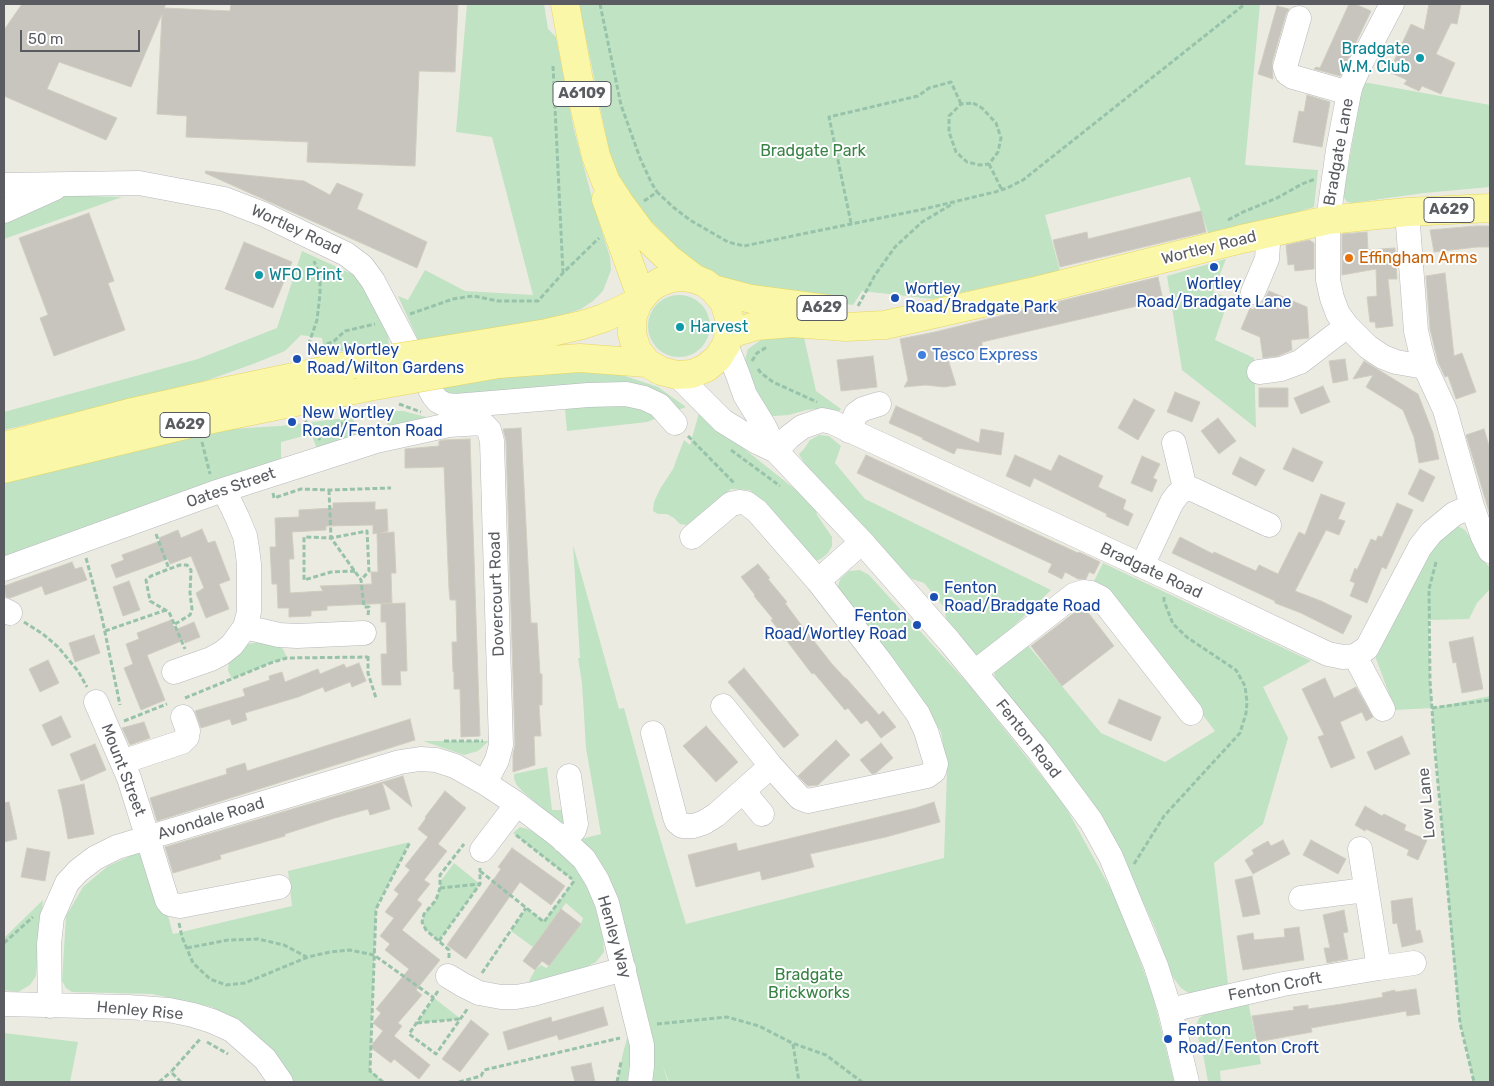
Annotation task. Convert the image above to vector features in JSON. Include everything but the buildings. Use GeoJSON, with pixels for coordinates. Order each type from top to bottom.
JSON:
{"type":"FeatureCollection","features":[{"type":"Feature","properties":{"kind":"main road","name":"A6109"},"geometry":{"type":"LineString","coordinates":[[565,4],[581,92],[596,156],[606,182],[618,202],[642,233],[669,259],[704,284]]}},
{"type":"Feature","properties":{"kind":"main road","name":"A6109"},"geometry":{"type":"LineString","coordinates":[[606,182],[605,198],[640,299]]}},
{"type":"Feature","properties":{"kind":"main road","name":"Wortley Road"},"geometry":{"type":"LineString","coordinates":[[728,340],[756,326],[783,324],[846,327],[885,325],[1040,290],[1218,245],[1328,220],[1408,212],[1490,208]]}},
{"type":"Feature","properties":{"kind":"main road","name":"A629"},"geometry":{"type":"LineString","coordinates":[[4,469],[198,422],[368,387],[492,354],[548,333],[604,318],[640,299],[650,288],[660,282],[671,278],[683,277],[704,284]]}},
{"type":"Feature","properties":{"kind":"main road","name":"Wortley Road"},"geometry":{"type":"LineString","coordinates":[[704,284],[751,299],[855,312],[933,314]]}},
{"type":"Feature","properties":{"kind":"main road"},"geometry":{"type":"LineString","coordinates":[[677,375],[692,374],[706,368],[718,358],[728,340],[729,317],[724,302],[704,284]]}},
{"type":"Feature","properties":{"kind":"main road"},"geometry":{"type":"LineString","coordinates":[[640,299],[632,318],[632,334],[637,350],[648,363]]}},
{"type":"Feature","properties":{"kind":"main road","name":"A629"},"geometry":{"type":"LineString","coordinates":[[4,446],[138,411],[351,365],[492,354],[648,363],[661,371],[677,375]]}},
{"type":"Feature","properties":{"kind":"street","name":"Bradgate Lane"},"geometry":{"type":"LineString","coordinates":[[1392,4],[1360,65],[1349,93],[1334,172],[1328,220],[1328,280],[1338,314],[1368,347],[1383,357],[1396,362],[1425,367]]}},
{"type":"Feature","properties":{"kind":"street"},"geometry":{"type":"LineString","coordinates":[[1299,18],[1285,67],[1287,73],[1294,77],[1349,93]]}},
{"type":"Feature","properties":{"kind":"street","name":"Wortley Road"},"geometry":{"type":"LineString","coordinates":[[4,185],[139,183],[224,198],[305,233],[346,254],[362,266],[373,281],[432,395],[446,405],[455,406],[588,394],[626,394],[644,398],[659,405],[675,423]]}},
{"type":"Feature","properties":{"kind":"street"},"geometry":{"type":"LineString","coordinates":[[4,211],[64,184]]}},
{"type":"Feature","properties":{"kind":"street"},"geometry":{"type":"LineString","coordinates":[[1408,212],[1416,331],[1425,367],[1445,410],[1472,506],[1490,551]]}},
{"type":"Feature","properties":{"kind":"street"},"geometry":{"type":"LineString","coordinates":[[1253,292],[1267,258],[1268,244],[1265,234]]}},
{"type":"Feature","properties":{"kind":"street"},"geometry":{"type":"LineString","coordinates":[[1259,372],[1281,369],[1300,362],[1347,326]]}},
{"type":"Feature","properties":{"kind":"street","name":"Fenton Road"},"geometry":{"type":"LineString","coordinates":[[728,340],[745,395],[764,426],[776,451],[862,542],[975,672],[1040,752],[1091,821],[1128,896],[1156,966],[1170,1010],[1187,1082]]}},
{"type":"Feature","properties":{"kind":"street","name":"Fenton Road"},"geometry":{"type":"LineString","coordinates":[[677,375],[723,421],[757,442],[776,451]]}},
{"type":"Feature","properties":{"kind":"street"},"geometry":{"type":"LineString","coordinates":[[849,431],[856,414],[863,408],[878,404]]}},
{"type":"Feature","properties":{"kind":"street","name":"Bradgate Road"},"geometry":{"type":"LineString","coordinates":[[776,451],[789,436],[802,427],[822,420],[832,422],[1328,654],[1343,658],[1356,656]]}},
{"type":"Feature","properties":{"kind":"street","name":"Dovercourt Road"},"geometry":{"type":"LineString","coordinates":[[464,424],[482,423],[489,430],[492,441],[501,744],[497,760],[485,783]]}},
{"type":"Feature","properties":{"kind":"street","name":"Oates Street"},"geometry":{"type":"LineString","coordinates":[[4,569],[149,516],[327,456],[396,436],[449,425],[464,424]]}},
{"type":"Feature","properties":{"kind":"street"},"geometry":{"type":"LineString","coordinates":[[1174,443],[1185,488]]}},
{"type":"Feature","properties":{"kind":"street"},"geometry":{"type":"LineString","coordinates":[[1142,566],[1172,502],[1185,488]]}},
{"type":"Feature","properties":{"kind":"street"},"geometry":{"type":"LineString","coordinates":[[1185,488],[1194,490],[1269,525]]}},
{"type":"Feature","properties":{"kind":"street"},"geometry":{"type":"LineString","coordinates":[[183,669],[211,659],[232,645],[245,626],[249,612],[245,536],[237,517],[219,492]]}},
{"type":"Feature","properties":{"kind":"street"},"geometry":{"type":"LineString","coordinates":[[692,536],[731,504],[746,503],[757,511],[818,581],[918,714],[926,731],[936,764],[934,771],[927,776],[808,801],[800,798],[771,766],[723,706]]}},
{"type":"Feature","properties":{"kind":"street"},"geometry":{"type":"LineString","coordinates":[[1383,709],[1356,656],[1367,648],[1374,637],[1425,540],[1454,514],[1472,506]]}},
{"type":"Feature","properties":{"kind":"street"},"geometry":{"type":"LineString","coordinates":[[818,581],[862,542]]}},
{"type":"Feature","properties":{"kind":"street"},"geometry":{"type":"LineString","coordinates":[[975,672],[1074,595],[1083,592],[1091,593],[1101,598],[1191,713]]}},
{"type":"Feature","properties":{"kind":"street"},"geometry":{"type":"LineString","coordinates":[[245,626],[279,636],[367,633]]}},
{"type":"Feature","properties":{"kind":"street","name":"Mount Street"},"geometry":{"type":"LineString","coordinates":[[96,702],[129,778],[167,900],[174,906]]}},
{"type":"Feature","properties":{"kind":"street"},"geometry":{"type":"LineString","coordinates":[[122,762],[182,742],[187,737],[188,731],[176,707]]}},
{"type":"Feature","properties":{"kind":"street"},"geometry":{"type":"LineString","coordinates":[[653,733],[675,817],[682,826],[693,826],[703,823],[716,815],[771,766]]}},
{"type":"Feature","properties":{"kind":"street","name":"Avondale Road"},"geometry":{"type":"LineString","coordinates":[[50,1006],[49,944],[52,917],[68,883],[78,871],[95,858],[117,847],[400,762],[436,760],[455,766],[485,783]]}},
{"type":"Feature","properties":{"kind":"street"},"geometry":{"type":"LineString","coordinates":[[564,841],[574,830],[576,824],[569,776]]}},
{"type":"Feature","properties":{"kind":"street","name":"Henley Way"},"geometry":{"type":"LineString","coordinates":[[485,783],[517,804],[564,841],[584,859],[597,880],[608,903],[624,969],[632,1031],[642,1045],[640,1082]]}},
{"type":"Feature","properties":{"kind":"street"},"geometry":{"type":"LineString","coordinates":[[743,790],[762,814]]}},
{"type":"Feature","properties":{"kind":"street"},"geometry":{"type":"LineString","coordinates":[[481,860],[501,825],[517,804]]}},
{"type":"Feature","properties":{"kind":"street"},"geometry":{"type":"LineString","coordinates":[[1360,849],[1379,968]]}},
{"type":"Feature","properties":{"kind":"street"},"geometry":{"type":"LineString","coordinates":[[174,906],[279,887]]}},
{"type":"Feature","properties":{"kind":"street"},"geometry":{"type":"LineString","coordinates":[[1301,898],[1366,890]]}},
{"type":"Feature","properties":{"kind":"street","name":"Fenton Croft"},"geometry":{"type":"LineString","coordinates":[[1170,1010],[1283,984],[1414,963]]}},
{"type":"Feature","properties":{"kind":"street"},"geometry":{"type":"LineString","coordinates":[[448,976],[474,991],[501,997],[533,994],[624,969]]}},
{"type":"Feature","properties":{"kind":"street","name":"Henley Rise"},"geometry":{"type":"LineString","coordinates":[[4,1004],[128,1007],[169,1010],[193,1015],[232,1030],[264,1059],[281,1082]]}},
{"type":"Feature","properties":{"kind":"path"},"geometry":{"type":"LineString","coordinates":[[600,4],[621,105],[640,158],[651,182],[657,192],[690,220],[728,242],[744,246],[956,201],[1002,190],[1023,180],[1245,4]]}},
{"type":"Feature","properties":{"kind":"path"},"geometry":{"type":"LineString","coordinates":[[553,64],[563,273]]}},
{"type":"Feature","properties":{"kind":"path"},"geometry":{"type":"LineString","coordinates":[[851,223],[829,116],[918,96],[929,88],[951,82],[961,104]]}},
{"type":"Feature","properties":{"kind":"path"},"geometry":{"type":"LineString","coordinates":[[973,103],[982,108],[996,123],[1001,138],[998,152],[989,164],[980,165],[967,162],[956,152],[949,132],[949,116],[961,104],[973,103]]}},
{"type":"Feature","properties":{"kind":"path"},"geometry":{"type":"LineString","coordinates":[[989,164],[1002,190]]}},
{"type":"Feature","properties":{"kind":"path"},"geometry":{"type":"LineString","coordinates":[[1218,245],[1216,233],[1219,227],[1228,219],[1277,198],[1302,184],[1334,172]]}},
{"type":"Feature","properties":{"kind":"path"},"geometry":{"type":"LineString","coordinates":[[638,205],[657,192]]}},
{"type":"Feature","properties":{"kind":"path"},"geometry":{"type":"LineString","coordinates":[[855,312],[875,275],[895,247],[922,222],[956,201]]}},
{"type":"Feature","properties":{"kind":"path"},"geometry":{"type":"LineString","coordinates":[[305,233],[320,277],[317,320],[308,346],[309,352],[334,341],[345,331],[393,319]]}},
{"type":"Feature","properties":{"kind":"path"},"geometry":{"type":"LineString","coordinates":[[424,310],[453,299],[473,296],[498,300],[538,301],[563,273],[603,234]]}},
{"type":"Feature","properties":{"kind":"path"},"geometry":{"type":"LineString","coordinates":[[752,361],[761,373],[773,382],[818,402]]}},
{"type":"Feature","properties":{"kind":"path"},"geometry":{"type":"LineString","coordinates":[[302,418],[312,428],[327,456]]}},
{"type":"Feature","properties":{"kind":"path"},"geometry":{"type":"LineString","coordinates":[[198,422],[219,492]]}},
{"type":"Feature","properties":{"kind":"path"},"geometry":{"type":"LineString","coordinates":[[675,423],[741,490],[746,503]]}},
{"type":"Feature","properties":{"kind":"path"},"geometry":{"type":"LineString","coordinates":[[266,476],[274,498],[301,489],[390,488]]}},
{"type":"Feature","properties":{"kind":"path"},"geometry":{"type":"LineString","coordinates":[[329,490],[331,538],[361,580],[364,607],[369,607],[367,633],[368,672],[376,698]]}},
{"type":"Feature","properties":{"kind":"path"},"geometry":{"type":"LineString","coordinates":[[149,516],[169,568]]}},
{"type":"Feature","properties":{"kind":"path"},"geometry":{"type":"LineString","coordinates":[[355,571],[331,572],[304,580],[304,537],[331,538],[367,531],[369,571],[361,580]]}},
{"type":"Feature","properties":{"kind":"path"},"geometry":{"type":"LineString","coordinates":[[82,541],[105,631],[124,721],[176,707],[273,662],[287,658],[368,657]]}},
{"type":"Feature","properties":{"kind":"path","name":"Low Lane"},"geometry":{"type":"LineString","coordinates":[[1437,556],[1429,589],[1430,681],[1460,1023],[1474,1082]]}},
{"type":"Feature","properties":{"kind":"path"},"geometry":{"type":"LineString","coordinates":[[175,624],[190,615],[192,609],[190,593],[191,570],[187,565],[169,568],[146,580],[150,601],[169,612],[175,624],[183,669]]}},
{"type":"Feature","properties":{"kind":"path"},"geometry":{"type":"LineString","coordinates":[[105,631],[166,610]]}},
{"type":"Feature","properties":{"kind":"path"},"geometry":{"type":"LineString","coordinates":[[7,612],[42,634],[58,647],[78,671],[96,702]]}},
{"type":"Feature","properties":{"kind":"path"},"geometry":{"type":"LineString","coordinates":[[1432,708],[1490,700]]}},
{"type":"Feature","properties":{"kind":"path"},"geometry":{"type":"LineString","coordinates":[[501,825],[575,881],[544,922],[526,908],[481,860],[468,838],[440,875],[440,888],[436,900],[424,914],[422,922],[426,930],[449,950],[448,976],[409,1034],[436,1054],[461,1019],[474,991],[526,908]]}},
{"type":"Feature","properties":{"kind":"path"},"geometry":{"type":"LineString","coordinates":[[383,1082],[370,1071],[376,909],[410,842]]}},
{"type":"Feature","properties":{"kind":"path"},"geometry":{"type":"LineString","coordinates":[[439,941],[480,884],[481,860]]}},
{"type":"Feature","properties":{"kind":"path"},"geometry":{"type":"LineString","coordinates":[[440,888],[480,884]]}},
{"type":"Feature","properties":{"kind":"path"},"geometry":{"type":"LineString","coordinates":[[174,906],[182,936],[193,963],[210,979],[226,985],[245,983],[308,957],[350,950],[374,955],[434,998]]}},
{"type":"Feature","properties":{"kind":"path"},"geometry":{"type":"LineString","coordinates":[[187,948],[228,940],[258,939],[284,945],[308,957]]}},
{"type":"Feature","properties":{"kind":"path"},"geometry":{"type":"LineString","coordinates":[[459,1082],[481,1076],[484,1070],[632,1031],[727,1017],[759,1026],[792,1043],[826,1056],[862,1082]]}},
{"type":"Feature","properties":{"kind":"path"},"geometry":{"type":"LineString","coordinates":[[417,1023],[461,1019]]}},
{"type":"Feature","properties":{"kind":"path"},"geometry":{"type":"LineString","coordinates":[[193,1035],[234,1059]]}},
{"type":"Feature","properties":{"kind":"path"},"geometry":{"type":"LineString","coordinates":[[159,1082],[171,1072],[201,1038]]}},
{"type":"Feature","properties":{"kind":"path"},"geometry":{"type":"LineString","coordinates":[[792,1043],[799,1082]]}},
{"type":"Feature","properties":{"kind":"path"},"geometry":{"type":"LineString","coordinates":[[171,1072],[181,1082]]}},
{"type":"Feature","properties":{"kind":"green space"},"geometry":{"type":"Polygon","coordinates":[[[467,4],[544,4],[548,29],[556,37],[574,130],[610,257],[611,270],[603,291],[581,309],[555,318],[419,342],[398,296],[408,300],[425,270],[465,291],[533,295],[492,137],[456,132],[467,4]]]}},
{"type":"Feature","properties":{"kind":"green space","name":"Bradgate Park"},"geometry":{"type":"Polygon","coordinates":[[[579,4],[1260,4],[1245,165],[1318,170],[1314,207],[1210,239],[1190,177],[1045,215],[1060,271],[933,299],[862,291],[853,305],[761,292],[724,283],[680,250],[648,218],[617,180],[609,151],[579,4]]]}},
{"type":"Feature","properties":{"kind":"green space"},"geometry":{"type":"Polygon","coordinates":[[[1363,82],[1490,105],[1490,187],[1424,193],[1352,203],[1347,202],[1343,196],[1363,82]]]}},
{"type":"Feature","properties":{"kind":"green space"},"geometry":{"type":"Polygon","coordinates":[[[57,195],[122,197],[4,239],[4,219],[57,195]]]}},
{"type":"Feature","properties":{"kind":"green space"},"geometry":{"type":"Polygon","coordinates":[[[302,251],[361,278],[388,332],[389,348],[324,351],[322,338],[301,335],[285,351],[205,381],[4,430],[4,412],[198,359],[277,328],[302,251]]]}},
{"type":"Feature","properties":{"kind":"green space"},"geometry":{"type":"Polygon","coordinates":[[[1226,259],[1213,292],[1229,298],[1215,340],[1254,358],[1256,428],[1182,370],[1167,276],[1226,259]]]}},
{"type":"Feature","properties":{"kind":"green space"},"geometry":{"type":"Polygon","coordinates":[[[673,295],[685,295],[701,304],[708,314],[710,326],[708,338],[701,348],[685,357],[673,357],[662,352],[653,343],[648,332],[648,320],[653,309],[662,300],[673,295]]]}},
{"type":"Feature","properties":{"kind":"green space"},"geometry":{"type":"Polygon","coordinates":[[[803,333],[816,391],[841,409],[835,415],[827,410],[816,409],[789,415],[766,415],[744,372],[748,349],[761,340],[773,335],[803,333]]]}},
{"type":"Feature","properties":{"kind":"green space"},"geometry":{"type":"Polygon","coordinates":[[[576,369],[616,373],[658,387],[686,407],[647,422],[567,431],[565,408],[449,393],[436,389],[523,374],[576,369]]]}},
{"type":"Feature","properties":{"kind":"green space"},"geometry":{"type":"Polygon","coordinates":[[[387,411],[403,411],[442,421],[390,428],[387,424],[387,411]]]}},
{"type":"Feature","properties":{"kind":"green space"},"geometry":{"type":"Polygon","coordinates":[[[699,413],[815,505],[817,515],[832,537],[832,546],[828,553],[815,561],[808,556],[750,490],[731,489],[687,525],[680,524],[667,514],[658,514],[653,511],[654,502],[673,469],[684,440],[690,445],[699,413]]]}},
{"type":"Feature","properties":{"kind":"green space"},"geometry":{"type":"Polygon","coordinates":[[[353,417],[358,438],[318,451],[311,434],[281,442],[281,460],[4,559],[4,481],[196,431],[280,426],[353,417]]]}},
{"type":"Feature","properties":{"kind":"green space"},"geometry":{"type":"Polygon","coordinates":[[[819,435],[829,436],[841,446],[835,463],[865,499],[1051,590],[985,654],[975,655],[946,622],[945,608],[924,583],[912,579],[887,557],[804,463],[799,454],[810,440],[819,435]]]}},
{"type":"Feature","properties":{"kind":"green space"},"geometry":{"type":"Polygon","coordinates":[[[1458,526],[1465,530],[1480,556],[1490,568],[1490,589],[1477,603],[1469,619],[1429,620],[1432,708],[1395,710],[1374,653],[1397,617],[1433,548],[1448,528],[1458,526]]]}},
{"type":"Feature","properties":{"kind":"green space","name":"Bradgate Brickworks"},"geometry":{"type":"Polygon","coordinates":[[[573,545],[619,709],[624,708],[654,818],[686,924],[944,858],[947,771],[941,732],[895,663],[837,590],[840,579],[849,571],[860,570],[869,575],[969,685],[1064,804],[1119,904],[1153,996],[1174,1082],[669,1082],[662,1064],[668,1082],[650,1082],[653,1061],[651,1029],[632,961],[577,840],[601,834],[586,748],[582,683],[578,658],[580,658],[573,545]]]}},
{"type":"Feature","properties":{"kind":"green space"},"geometry":{"type":"Polygon","coordinates":[[[1103,563],[1311,661],[1263,687],[1288,738],[1263,824],[1214,863],[1228,984],[1210,991],[1190,994],[1181,988],[1172,976],[1155,928],[1124,862],[996,681],[993,668],[1026,643],[1101,733],[1165,762],[1215,731],[1113,597],[1093,583],[1103,563]]]}},
{"type":"Feature","properties":{"kind":"green space"},"geometry":{"type":"Polygon","coordinates":[[[259,642],[274,643],[283,649],[287,658],[232,679],[228,671],[229,661],[248,644],[259,642]]]}},
{"type":"Feature","properties":{"kind":"green space"},"geometry":{"type":"Polygon","coordinates":[[[1490,696],[1490,1082],[1474,1082],[1460,1023],[1432,708],[1490,696]]]}},
{"type":"Feature","properties":{"kind":"green space"},"geometry":{"type":"Polygon","coordinates":[[[423,741],[489,741],[478,751],[464,755],[423,741]]]}},
{"type":"Feature","properties":{"kind":"green space"},"geometry":{"type":"Polygon","coordinates":[[[547,767],[552,810],[566,810],[566,824],[561,824],[522,791],[514,778],[514,774],[547,767]]]}},
{"type":"Feature","properties":{"kind":"green space"},"geometry":{"type":"Polygon","coordinates":[[[520,827],[528,829],[542,838],[570,861],[580,874],[593,900],[603,936],[604,952],[596,962],[586,967],[527,985],[535,970],[541,965],[546,968],[549,966],[581,924],[583,918],[566,903],[533,947],[511,931],[526,908],[544,921],[574,881],[513,833],[520,827]]]}},
{"type":"Feature","properties":{"kind":"green space"},"geometry":{"type":"Polygon","coordinates":[[[410,842],[376,909],[370,1070],[383,1082],[290,1082],[281,1064],[256,1035],[212,1007],[152,994],[72,992],[66,988],[62,981],[66,916],[83,887],[108,866],[137,853],[151,854],[173,934],[292,906],[288,871],[410,842]]]}},
{"type":"Feature","properties":{"kind":"green space"},"geometry":{"type":"Polygon","coordinates":[[[454,863],[480,884],[439,941],[426,930],[422,922],[424,914],[436,900],[440,882],[454,863]]]}},
{"type":"Feature","properties":{"kind":"green space"},"geometry":{"type":"Polygon","coordinates":[[[43,900],[36,976],[30,985],[18,992],[4,990],[4,938],[43,900]]]}},
{"type":"Feature","properties":{"kind":"green space"},"geometry":{"type":"Polygon","coordinates":[[[434,998],[461,1019],[417,1023],[434,998]]]}},
{"type":"Feature","properties":{"kind":"green space"},"geometry":{"type":"Polygon","coordinates":[[[1248,1002],[1261,1064],[1220,1071],[1221,1082],[1208,1082],[1197,1033],[1199,1018],[1207,1013],[1248,1002]]]}},
{"type":"Feature","properties":{"kind":"green space"},"geometry":{"type":"Polygon","coordinates":[[[630,1028],[632,1082],[617,1082],[623,1053],[630,1028]]]}},
{"type":"Feature","properties":{"kind":"green space"},"geometry":{"type":"Polygon","coordinates":[[[4,1033],[78,1042],[70,1082],[4,1082],[4,1033]]]}},
{"type":"Feature","properties":{"kind":"place","name":"Bradgate W.M. Club"},"geometry":{"type":"Point","coordinates":[1420,58]}},
{"type":"Feature","properties":{"kind":"place","name":"Effingham Arms"},"geometry":{"type":"Point","coordinates":[1349,258]}},
{"type":"Feature","properties":{"kind":"place","name":"Wortley Road/Bradgate Lane"},"geometry":{"type":"Point","coordinates":[1214,267]}},
{"type":"Feature","properties":{"kind":"place","name":"WFO Print"},"geometry":{"type":"Point","coordinates":[259,275]}},
{"type":"Feature","properties":{"kind":"place","name":"Wortley Road/Bradgate Park"},"geometry":{"type":"Point","coordinates":[895,298]}},
{"type":"Feature","properties":{"kind":"place","name":"Harvest"},"geometry":{"type":"Point","coordinates":[680,327]}},
{"type":"Feature","properties":{"kind":"place","name":"Tesco Express"},"geometry":{"type":"Point","coordinates":[922,355]}},
{"type":"Feature","properties":{"kind":"place","name":"New Wortley Road/Wilton Gardens"},"geometry":{"type":"Point","coordinates":[297,359]}},
{"type":"Feature","properties":{"kind":"place","name":"New Wortley Road/Fenton Road"},"geometry":{"type":"Point","coordinates":[292,422]}},
{"type":"Feature","properties":{"kind":"place","name":"Fenton Road/Bradgate Road"},"geometry":{"type":"Point","coordinates":[934,597]}},
{"type":"Feature","properties":{"kind":"place","name":"Fenton Road/Wortley Road"},"geometry":{"type":"Point","coordinates":[917,625]}},
{"type":"Feature","properties":{"kind":"place","name":"Fenton Road/Fenton Croft"},"geometry":{"type":"Point","coordinates":[1168,1039]}}]}
